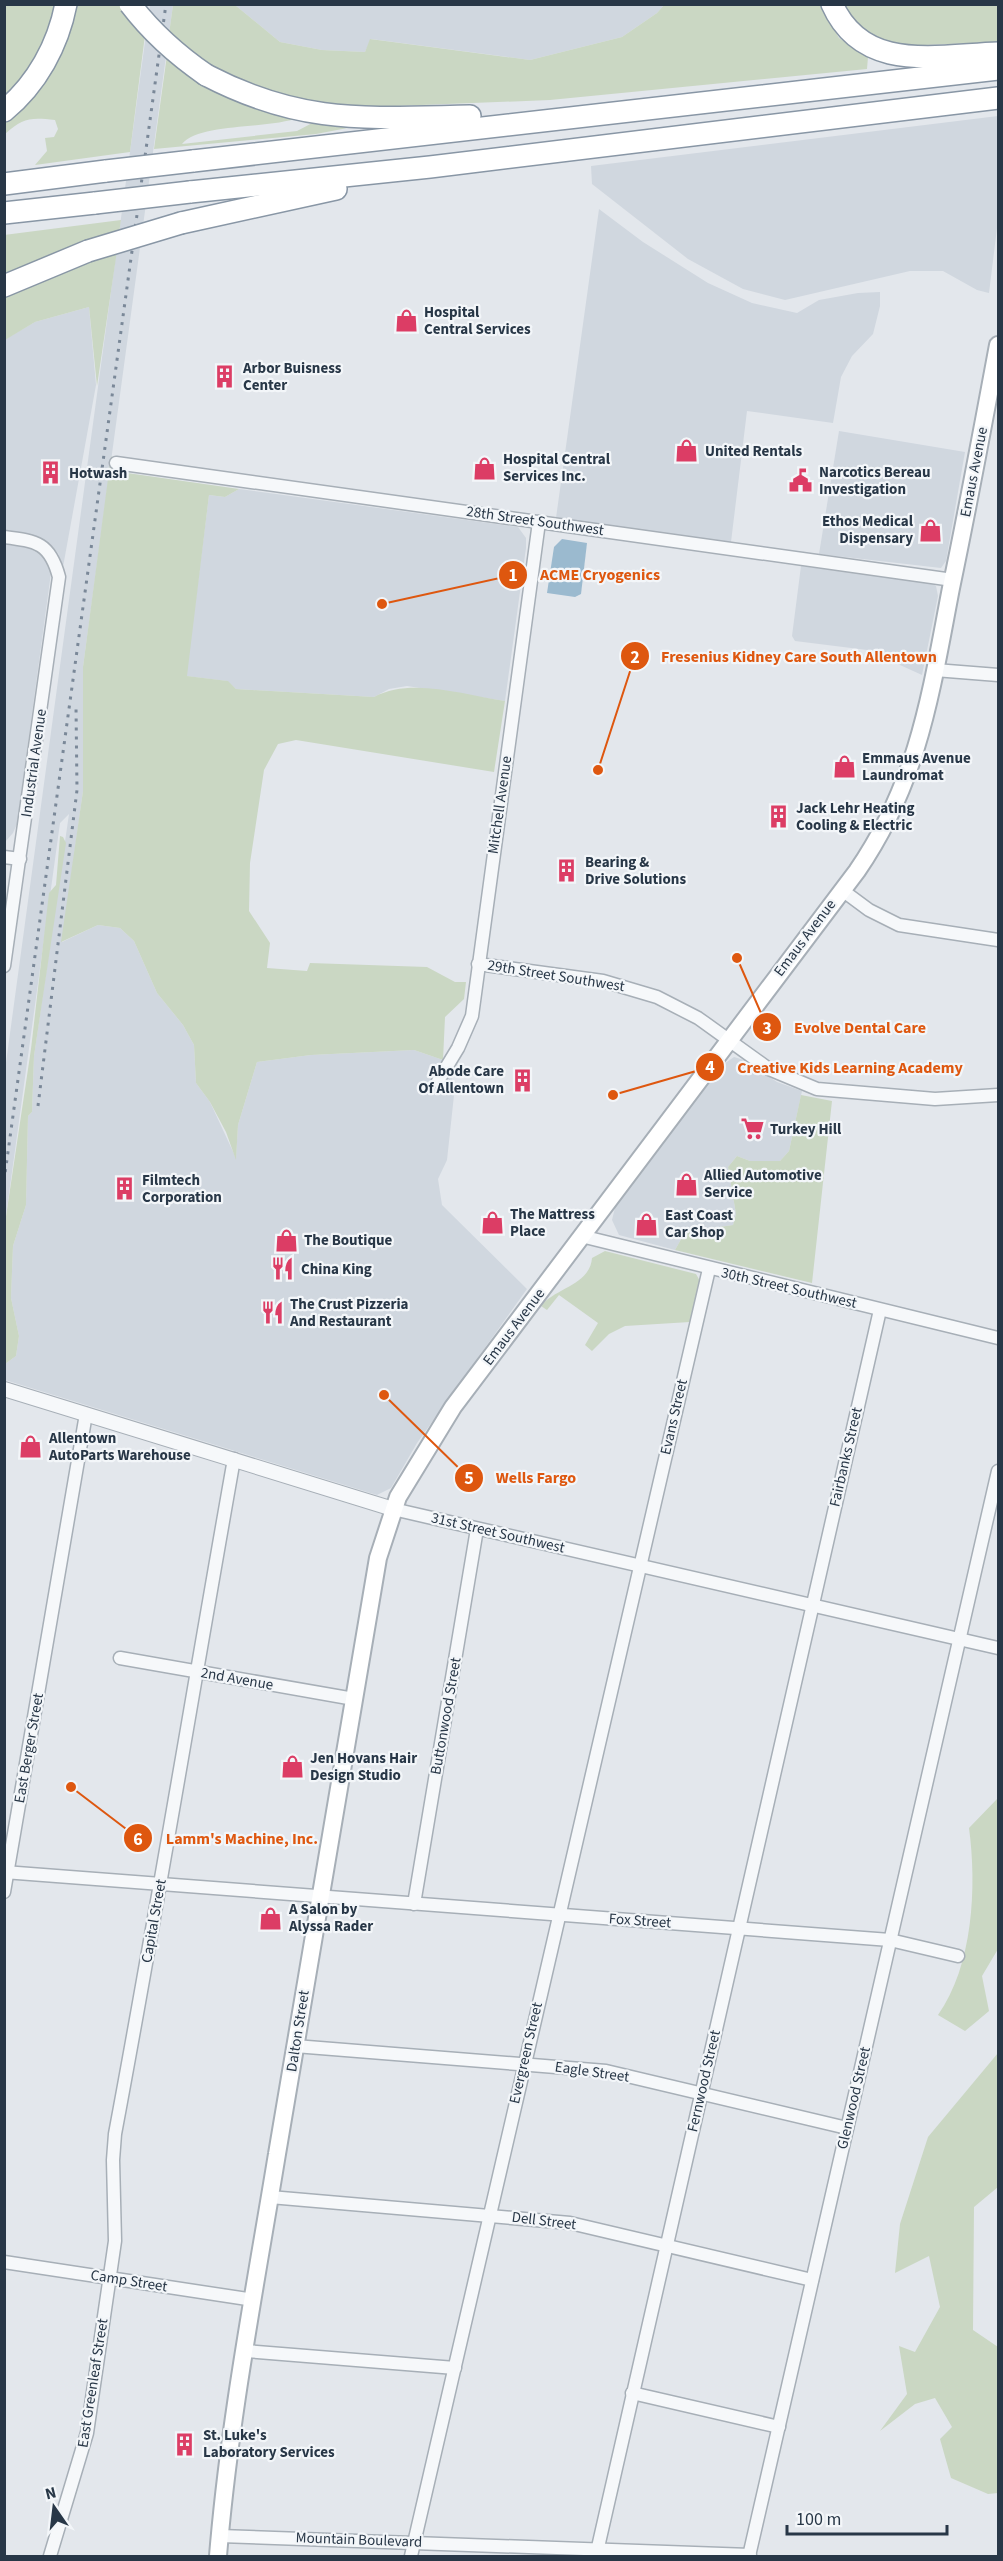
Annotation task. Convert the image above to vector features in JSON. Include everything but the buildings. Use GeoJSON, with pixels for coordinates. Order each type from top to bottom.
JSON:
{"type":"FeatureCollection","features":[{"type":"Feature","properties":{"kind":"highway"},"geometry":{"type":"LineString","coordinates":[[4,111],[18,100],[45,62],[66,4]]}},
{"type":"Feature","properties":{"kind":"highway"},"geometry":{"type":"LineString","coordinates":[[130,4],[148,27],[179,57],[206,75],[265,102],[337,117],[600,114]]}},
{"type":"Feature","properties":{"kind":"highway"},"geometry":{"type":"LineString","coordinates":[[832,4],[844,26],[855,38],[879,52],[903,57],[999,53]]}},
{"type":"Feature","properties":{"kind":"highway"},"geometry":{"type":"LineString","coordinates":[[4,183],[999,69]]}},
{"type":"Feature","properties":{"kind":"highway"},"geometry":{"type":"LineString","coordinates":[[4,213],[430,167],[999,98]]}},
{"type":"Feature","properties":{"kind":"highway"},"geometry":{"type":"LineString","coordinates":[[4,286],[88,250],[181,223],[430,167]]}},
{"type":"Feature","properties":{"kind":"highway"},"geometry":{"type":"LineString","coordinates":[[4,220],[91,203]]}},
{"type":"Feature","properties":{"kind":"main road","name":"Emaus Avenue"},"geometry":{"type":"LineString","coordinates":[[393,1509],[419,1460],[453,1407],[872,849],[904,786],[935,670],[995,386],[999,345]]}},
{"type":"Feature","properties":{"kind":"main road","name":"Dalton Street"},"geometry":{"type":"LineString","coordinates":[[218,2556],[246,2351],[295,2046],[378,1558],[393,1509]]}},
{"type":"Feature","properties":{"kind":"street","name":"28th Street Southwest"},"geometry":{"type":"LineString","coordinates":[[117,463],[953,580]]}},
{"type":"Feature","properties":{"kind":"street","name":"Mitchell Avenue"},"geometry":{"type":"LineString","coordinates":[[438,1081],[458,1048],[472,1016],[539,522]]}},
{"type":"Feature","properties":{"kind":"street","name":"Industrial Avenue"},"geometry":{"type":"LineString","coordinates":[[4,537],[28,540],[43,545],[54,560],[59,577],[4,966]]}},
{"type":"Feature","properties":{"kind":"street"},"geometry":{"type":"LineString","coordinates":[[935,670],[999,675]]}},
{"type":"Feature","properties":{"kind":"street"},"geometry":{"type":"LineString","coordinates":[[4,857],[20,859]]}},
{"type":"Feature","properties":{"kind":"street"},"geometry":{"type":"LineString","coordinates":[[842,890],[869,910],[899,925],[999,940]]}},
{"type":"Feature","properties":{"kind":"street","name":"29th Street Southwest"},"geometry":{"type":"LineString","coordinates":[[478,964],[577,976],[630,987],[682,1009],[769,1069],[818,1089],[935,1099],[999,1095]]}},
{"type":"Feature","properties":{"kind":"street","name":"30th Street Southwest"},"geometry":{"type":"LineString","coordinates":[[581,1236],[999,1338]]}},
{"type":"Feature","properties":{"kind":"street","name":"Evans Street"},"geometry":{"type":"LineString","coordinates":[[640,1566],[709,1269]]}},
{"type":"Feature","properties":{"kind":"street","name":"Fairbanks Street"},"geometry":{"type":"LineString","coordinates":[[812,1605],[879,1310]]}},
{"type":"Feature","properties":{"kind":"street","name":"31st Street Southwest"},"geometry":{"type":"LineString","coordinates":[[4,1389],[393,1509],[999,1648]]}},
{"type":"Feature","properties":{"kind":"street","name":"East Berger Street"},"geometry":{"type":"LineString","coordinates":[[4,1893],[86,1414]]}},
{"type":"Feature","properties":{"kind":"street","name":"Capital Street"},"geometry":{"type":"LineString","coordinates":[[110,2278],[115,2241],[113,2160],[115,2134],[161,1884],[234,1459]]}},
{"type":"Feature","properties":{"kind":"street","name":"Glenwood Street"},"geometry":{"type":"LineString","coordinates":[[749,2556],[958,1639],[999,1472]]}},
{"type":"Feature","properties":{"kind":"street","name":"Buttonwood Street"},"geometry":{"type":"LineString","coordinates":[[414,1904],[477,1528]]}},
{"type":"Feature","properties":{"kind":"street","name":"Evergreen Street"},"geometry":{"type":"LineString","coordinates":[[411,2556],[640,1566]]}},
{"type":"Feature","properties":{"kind":"street","name":"Fernwood Street"},"geometry":{"type":"LineString","coordinates":[[597,2552],[812,1605]]}},
{"type":"Feature","properties":{"kind":"street","name":"2nd Avenue"},"geometry":{"type":"LineString","coordinates":[[120,1658],[354,1699]]}},
{"type":"Feature","properties":{"kind":"street","name":"Fox Street"},"geometry":{"type":"LineString","coordinates":[[6,1872],[890,1940],[958,1956]]}},
{"type":"Feature","properties":{"kind":"street","name":"Eagle Street"},"geometry":{"type":"LineString","coordinates":[[295,2046],[606,2071],[847,2128]]}},
{"type":"Feature","properties":{"kind":"street","name":"Dell Street"},"geometry":{"type":"LineString","coordinates":[[270,2197],[570,2223],[812,2280]]}},
{"type":"Feature","properties":{"kind":"street","name":"Camp Street"},"geometry":{"type":"LineString","coordinates":[[4,2262],[254,2300]]}},
{"type":"Feature","properties":{"kind":"street","name":"East Greenleaf Street"},"geometry":{"type":"LineString","coordinates":[[50,2556],[87,2433],[110,2278]]}},
{"type":"Feature","properties":{"kind":"street"},"geometry":{"type":"LineString","coordinates":[[246,2351],[455,2368]]}},
{"type":"Feature","properties":{"kind":"street"},"geometry":{"type":"LineString","coordinates":[[632,2392],[779,2427]]}},
{"type":"Feature","properties":{"kind":"street","name":"Mountain Boulevard"},"geometry":{"type":"LineString","coordinates":[[220,2536],[414,2541],[502,2551],[749,2556]]}},
{"type":"Feature","properties":{"kind":"shaded area"},"geometry":{"type":"Polygon","coordinates":[[[150,5],[173,5],[83,667],[83,791],[62,942],[98,925],[120,928],[134,941],[157,993],[183,1025],[194,1045],[196,1083],[210,1102],[236,1158],[238,1125],[257,1062],[311,1055],[414,1050],[443,1060],[455,1086],[447,1160],[438,1179],[442,1205],[527,1289],[417,1443],[391,1488],[377,1495],[5,1380],[5,1364],[16,1356],[19,1336],[11,1298],[13,1246],[26,1205],[28,1116],[32,1112],[34,1056],[69,814],[60,823],[5,1223],[5,1070],[150,5]]]}},
{"type":"Feature","properties":{"kind":"shaded area"},"geometry":{"type":"Polygon","coordinates":[[[235,5],[664,5],[657,13],[622,37],[530,60],[371,39],[365,52],[322,50],[280,42],[235,5]]]}},
{"type":"Feature","properties":{"kind":"shaded area"},"geometry":{"type":"Polygon","coordinates":[[[998,116],[998,220],[989,293],[977,290],[943,271],[910,271],[785,300],[743,289],[688,259],[592,184],[591,166],[998,116]]]}},
{"type":"Feature","properties":{"kind":"shaded area"},"geometry":{"type":"Polygon","coordinates":[[[599,209],[643,242],[708,283],[752,303],[797,313],[819,300],[858,293],[880,292],[880,306],[873,334],[852,356],[841,377],[833,423],[747,411],[731,542],[556,518],[599,209]]]}},
{"type":"Feature","properties":{"kind":"shaded area"},"geometry":{"type":"Polygon","coordinates":[[[89,307],[96,385],[63,567],[58,553],[47,542],[38,537],[5,531],[4,340],[35,322],[89,307]]]}},
{"type":"Feature","properties":{"kind":"shaded area"},"geometry":{"type":"Polygon","coordinates":[[[839,431],[965,452],[946,561],[941,568],[819,554],[839,431]]]}},
{"type":"Feature","properties":{"kind":"shaded area"},"geometry":{"type":"Polygon","coordinates":[[[239,489],[518,527],[526,538],[526,548],[505,701],[407,686],[389,689],[374,697],[236,689],[227,681],[186,676],[209,495],[225,497],[239,489]]]}},
{"type":"Feature","properties":{"kind":"shaded area"},"geometry":{"type":"Polygon","coordinates":[[[5,543],[34,548],[46,559],[51,573],[17,824],[5,842],[5,543]]]}},
{"type":"Feature","properties":{"kind":"shaded area"},"geometry":{"type":"Polygon","coordinates":[[[801,566],[931,583],[936,586],[938,596],[922,675],[867,650],[795,641],[792,636],[801,566]]]}},
{"type":"Feature","properties":{"kind":"shaded area"},"geometry":{"type":"Polygon","coordinates":[[[734,1057],[744,1060],[777,1082],[802,1091],[789,1151],[780,1161],[774,1163],[750,1161],[737,1156],[728,1167],[736,1214],[733,1225],[685,1232],[675,1250],[619,1235],[612,1220],[616,1204],[721,1066],[734,1057]]]}},
{"type":"Feature","properties":{"kind":"green space"},"geometry":{"type":"Polygon","coordinates":[[[820,4],[839,38],[868,57],[867,69],[550,100],[345,108],[278,96],[220,72],[169,34],[173,5],[235,5],[280,42],[322,50],[365,52],[370,39],[530,60],[622,37],[657,13],[664,5],[820,4]]]}},
{"type":"Feature","properties":{"kind":"green space"},"geometry":{"type":"Polygon","coordinates":[[[4,5],[58,5],[44,44],[4,102],[4,5]]]}},
{"type":"Feature","properties":{"kind":"green space"},"geometry":{"type":"Polygon","coordinates":[[[75,5],[120,5],[145,35],[130,152],[35,165],[47,151],[45,138],[54,137],[58,129],[55,120],[27,120],[5,134],[5,123],[31,100],[51,71],[66,38],[75,5]]]}},
{"type":"Feature","properties":{"kind":"green space"},"geometry":{"type":"Polygon","coordinates":[[[837,5],[998,5],[998,42],[900,46],[877,43],[837,5]]]}},
{"type":"Feature","properties":{"kind":"green space"},"geometry":{"type":"Polygon","coordinates":[[[167,55],[300,117],[271,124],[204,132],[191,137],[182,144],[297,131],[318,120],[374,123],[316,134],[154,149],[167,55]]]}},
{"type":"Feature","properties":{"kind":"green space"},"geometry":{"type":"Polygon","coordinates":[[[121,220],[119,233],[7,273],[5,279],[4,235],[121,220]]]}},
{"type":"Feature","properties":{"kind":"green space"},"geometry":{"type":"Polygon","coordinates":[[[117,251],[97,386],[89,307],[35,322],[5,340],[4,295],[117,251]]]}},
{"type":"Feature","properties":{"kind":"green space"},"geometry":{"type":"Polygon","coordinates":[[[111,456],[120,472],[239,489],[225,497],[209,495],[187,676],[228,681],[236,689],[374,697],[389,691],[421,688],[505,701],[494,772],[296,740],[278,744],[264,770],[250,863],[249,911],[270,943],[267,968],[307,971],[310,963],[427,967],[455,982],[466,982],[464,999],[445,1017],[443,1060],[414,1050],[311,1055],[257,1062],[238,1125],[236,1160],[226,1132],[210,1102],[196,1083],[194,1045],[183,1025],[157,993],[134,941],[120,928],[98,925],[61,942],[83,791],[83,667],[111,456]]]}},
{"type":"Feature","properties":{"kind":"green space"},"geometry":{"type":"Polygon","coordinates":[[[60,836],[66,843],[34,1056],[32,1112],[28,1116],[26,1205],[13,1246],[11,1298],[19,1336],[16,1356],[5,1364],[5,1223],[31,1049],[49,893],[56,885],[60,836]]]}},
{"type":"Feature","properties":{"kind":"green space"},"geometry":{"type":"Polygon","coordinates":[[[801,1095],[832,1101],[812,1283],[675,1250],[685,1232],[733,1225],[736,1214],[728,1167],[737,1156],[750,1161],[780,1161],[789,1151],[801,1095]]]}},
{"type":"Feature","properties":{"kind":"green space"},"geometry":{"type":"Polygon","coordinates":[[[605,1251],[696,1274],[700,1281],[690,1322],[625,1326],[609,1334],[592,1351],[585,1345],[598,1323],[559,1295],[547,1310],[541,1306],[579,1280],[590,1267],[592,1258],[605,1251]]]}},
{"type":"Feature","properties":{"kind":"green space"},"geometry":{"type":"Polygon","coordinates":[[[998,1798],[998,1949],[982,1976],[989,2011],[965,2031],[938,2015],[959,1973],[970,1925],[972,1875],[969,1828],[998,1798]]]}},
{"type":"Feature","properties":{"kind":"green space"},"geometry":{"type":"Polygon","coordinates":[[[998,2053],[998,2187],[974,2207],[973,2330],[998,2347],[998,2493],[988,2494],[951,2478],[940,2439],[952,2427],[935,2398],[915,2404],[880,2431],[907,2394],[899,2346],[915,2352],[940,2307],[929,2256],[895,2273],[900,2224],[928,2137],[998,2053]]]}},
{"type":"Feature","properties":{"kind":"water"},"geometry":{"type":"Polygon","coordinates":[[[562,539],[587,543],[581,594],[575,597],[547,593],[554,547],[562,539]]]}},
{"type":"Feature","properties":{"kind":"railway"},"geometry":{"type":"LineString","coordinates":[[4,1181],[166,4]]}},
{"type":"Feature","properties":{"kind":"railway"},"geometry":{"type":"LineString","coordinates":[[38,1106],[77,790],[76,707]]}},
{"type":"Feature","properties":{"kind":"place","name":"Hospital Central Services"},"geometry":{"type":"Point","coordinates":[406,321]}},
{"type":"Feature","properties":{"kind":"place","name":"Arbor Buisness Center"},"geometry":{"type":"Point","coordinates":[225,377]}},
{"type":"Feature","properties":{"kind":"place","name":"United Rentals"},"geometry":{"type":"Point","coordinates":[687,451]}},
{"type":"Feature","properties":{"kind":"place","name":"Hospital Central Services Inc."},"geometry":{"type":"Point","coordinates":[485,468]}},
{"type":"Feature","properties":{"kind":"place","name":"Hotwash"},"geometry":{"type":"Point","coordinates":[51,473]}},
{"type":"Feature","properties":{"kind":"place","name":"Narcotics Bereau Investigation"},"geometry":{"type":"Point","coordinates":[801,481]}},
{"type":"Feature","properties":{"kind":"place","name":"Ethos Medical Dispensary"},"geometry":{"type":"Point","coordinates":[931,530]}},
{"type":"Feature","properties":{"kind":"place","name":"ACME Cryogenics"},"geometry":{"type":"Point","coordinates":[382,604]}},
{"type":"Feature","properties":{"kind":"place","name":"Emmaus Avenue Laundromat"},"geometry":{"type":"Point","coordinates":[844,767]}},
{"type":"Feature","properties":{"kind":"place","name":"Fresenius Kidney Care South Allentown"},"geometry":{"type":"Point","coordinates":[598,770]}},
{"type":"Feature","properties":{"kind":"place","name":"Jack Lehr Heating Cooling & Electric"},"geometry":{"type":"Point","coordinates":[778,817]}},
{"type":"Feature","properties":{"kind":"place","name":"Bearing & Drive Solutions"},"geometry":{"type":"Point","coordinates":[567,871]}},
{"type":"Feature","properties":{"kind":"place","name":"Evolve Dental Care"},"geometry":{"type":"Point","coordinates":[737,958]}},
{"type":"Feature","properties":{"kind":"place","name":"Abode Care Of Allentown"},"geometry":{"type":"Point","coordinates":[522,1080]}},
{"type":"Feature","properties":{"kind":"place","name":"Creative Kids Learning Academy"},"geometry":{"type":"Point","coordinates":[613,1095]}},
{"type":"Feature","properties":{"kind":"place","name":"Turkey Hill"},"geometry":{"type":"Point","coordinates":[752,1129]}},
{"type":"Feature","properties":{"kind":"place","name":"Allied Automotive Service"},"geometry":{"type":"Point","coordinates":[686,1184]}},
{"type":"Feature","properties":{"kind":"place","name":"Filmtech Corporation"},"geometry":{"type":"Point","coordinates":[124,1189]}},
{"type":"Feature","properties":{"kind":"place","name":"The Mattress Place"},"geometry":{"type":"Point","coordinates":[492,1223]}},
{"type":"Feature","properties":{"kind":"place","name":"East Coast Car Shop"},"geometry":{"type":"Point","coordinates":[647,1224]}},
{"type":"Feature","properties":{"kind":"place","name":"The Boutique"},"geometry":{"type":"Point","coordinates":[286,1240]}},
{"type":"Feature","properties":{"kind":"place","name":"China King"},"geometry":{"type":"Point","coordinates":[283,1269]}},
{"type":"Feature","properties":{"kind":"place","name":"The Crust Pizzeria And Restaurant"},"geometry":{"type":"Point","coordinates":[272,1313]}},
{"type":"Feature","properties":{"kind":"place","name":"Wells Fargo"},"geometry":{"type":"Point","coordinates":[384,1395]}},
{"type":"Feature","properties":{"kind":"place","name":"Allentown AutoParts Warehouse"},"geometry":{"type":"Point","coordinates":[31,1447]}},
{"type":"Feature","properties":{"kind":"place","name":"Jen Hovans Hair Design Studio"},"geometry":{"type":"Point","coordinates":[292,1767]}},
{"type":"Feature","properties":{"kind":"place","name":"Lamm's Machine, Inc."},"geometry":{"type":"Point","coordinates":[71,1787]}},
{"type":"Feature","properties":{"kind":"place","name":"A Salon by Alyssa Rader"},"geometry":{"type":"Point","coordinates":[271,1918]}},
{"type":"Feature","properties":{"kind":"place","name":"St. Luke's Laboratory Services"},"geometry":{"type":"Point","coordinates":[185,2444]}}]}
